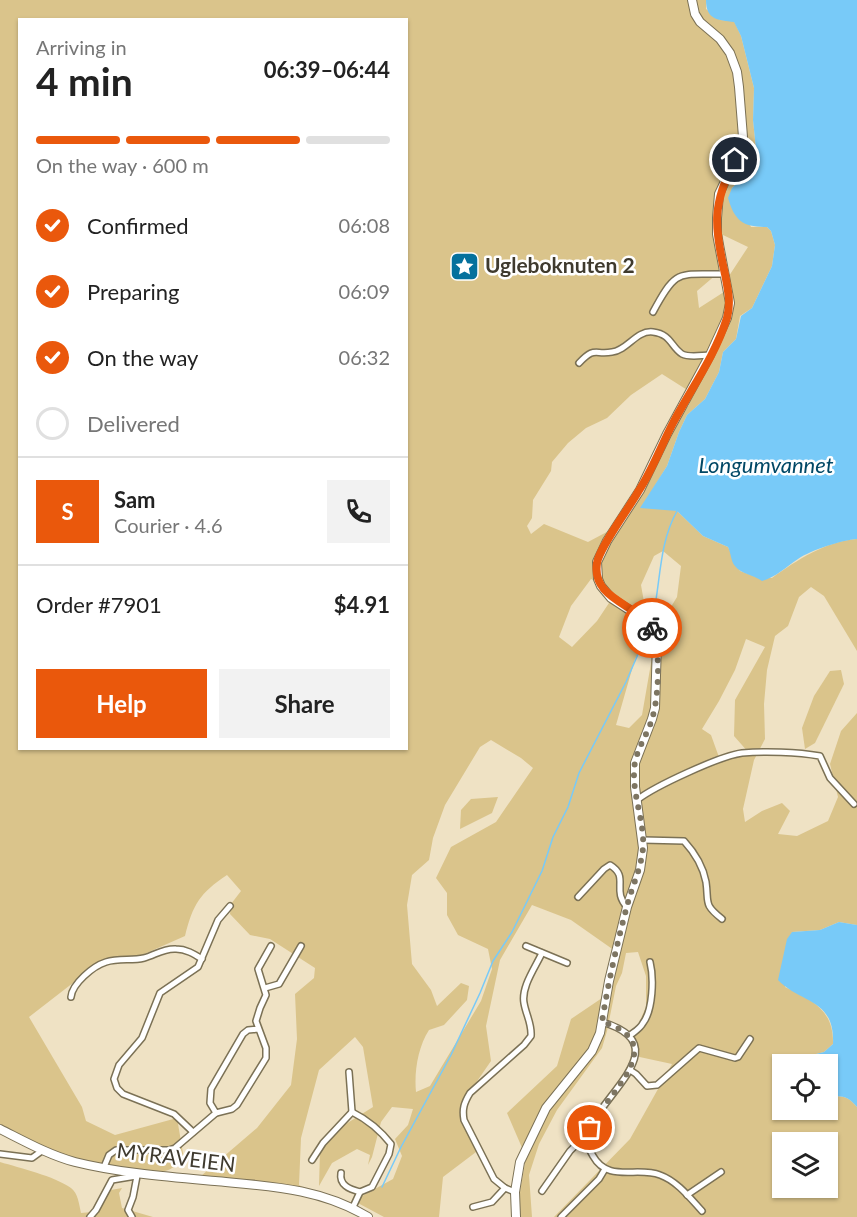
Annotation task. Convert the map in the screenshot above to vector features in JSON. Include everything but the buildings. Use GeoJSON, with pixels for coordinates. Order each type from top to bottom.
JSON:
{"type":"FeatureCollection","features":[{"type":"Feature","properties":{"kind":"main road"},"geometry":{"type":"LineString","coordinates":[[516,1217],[515,1192],[520,1162],[539,1120],[592,1051],[600,1033],[609,981],[627,907],[640,870],[643,840],[637,800],[635,763],[655,708],[657,644],[650,625],[611,598],[598,579],[597,562],[607,541],[640,490],[667,434],[710,355],[727,318],[730,303],[717,234],[717,203],[741,148],[743,137],[739,87],[737,72],[730,53],[720,39],[700,22],[695,14],[692,0]]}},
{"type":"Feature","properties":{"kind":"main road","name":"MYRAVEIEN"},"geometry":{"type":"LineString","coordinates":[[0,1129],[64,1159],[138,1174],[296,1190],[329,1198],[352,1207],[368,1217]]}},
{"type":"Feature","properties":{"kind":"street"},"geometry":{"type":"LineString","coordinates":[[653,312],[663,293],[676,277],[688,273],[725,274]]}},
{"type":"Feature","properties":{"kind":"street"},"geometry":{"type":"LineString","coordinates":[[579,363],[588,354],[598,351],[612,352],[622,348],[643,333],[654,332],[668,337],[681,354],[710,355]]}},
{"type":"Feature","properties":{"kind":"street"},"geometry":{"type":"LineString","coordinates":[[637,800],[651,790],[740,753],[806,754],[820,756],[830,778],[854,804]]}},
{"type":"Feature","properties":{"kind":"street"},"geometry":{"type":"LineString","coordinates":[[643,840],[684,840],[701,865],[706,882],[707,901],[711,910],[722,919]]}},
{"type":"Feature","properties":{"kind":"street"},"geometry":{"type":"LineString","coordinates":[[578,897],[604,869],[610,866],[617,869],[620,877],[619,895],[627,907]]}},
{"type":"Feature","properties":{"kind":"street"},"geometry":{"type":"LineString","coordinates":[[193,1132],[174,1114],[123,1094],[117,1088],[114,1079],[119,1065],[142,1038],[160,993],[198,967],[218,920],[230,906]]}},
{"type":"Feature","properties":{"kind":"street"},"geometry":{"type":"LineString","coordinates":[[104,1167],[109,1155],[116,1150],[169,1150],[216,1113],[232,1109],[237,1105],[266,1058],[266,1048],[258,1029],[257,1015],[266,995],[258,969],[271,945]]}},
{"type":"Feature","properties":{"kind":"street"},"geometry":{"type":"LineString","coordinates":[[265,988],[279,984],[301,946]]}},
{"type":"Feature","properties":{"kind":"street"},"geometry":{"type":"LineString","coordinates":[[526,946],[567,963]]}},
{"type":"Feature","properties":{"kind":"street"},"geometry":{"type":"LineString","coordinates":[[71,997],[74,987],[107,962],[141,958],[174,948],[188,951],[202,959]]}},
{"type":"Feature","properties":{"kind":"street"},"geometry":{"type":"LineString","coordinates":[[515,1192],[505,1188],[494,1179],[462,1110],[470,1094],[531,1036],[530,1019],[524,1005],[523,995],[542,954]]}},
{"type":"Feature","properties":{"kind":"street"},"geometry":{"type":"LineString","coordinates":[[629,1036],[643,1024],[646,1018],[653,976],[650,962]]}},
{"type":"Feature","properties":{"kind":"street"},"geometry":{"type":"LineString","coordinates":[[602,1022],[616,1026],[629,1036],[635,1057],[630,1070],[593,1122],[587,1144],[596,1161],[605,1169],[622,1173],[642,1172],[662,1175],[670,1179],[702,1211]]}},
{"type":"Feature","properties":{"kind":"street"},"geometry":{"type":"LineString","coordinates":[[216,1113],[210,1103],[211,1089],[243,1034],[248,1030],[258,1029]]}},
{"type":"Feature","properties":{"kind":"street"},"geometry":{"type":"LineString","coordinates":[[630,1070],[646,1086],[651,1087],[657,1085],[699,1048],[735,1058],[750,1039]]}},
{"type":"Feature","properties":{"kind":"street"},"geometry":{"type":"LineString","coordinates":[[312,1160],[323,1143],[352,1112],[350,1072]]}},
{"type":"Feature","properties":{"kind":"street"},"geometry":{"type":"LineString","coordinates":[[341,1173],[340,1178],[343,1184],[352,1190],[360,1192],[372,1187],[389,1154],[391,1144],[365,1119],[352,1112]]}},
{"type":"Feature","properties":{"kind":"street"},"geometry":{"type":"LineString","coordinates":[[542,1191],[570,1151],[575,1146],[587,1144]]}},
{"type":"Feature","properties":{"kind":"street"},"geometry":{"type":"LineString","coordinates":[[0,1154],[32,1158],[43,1150]]}},
{"type":"Feature","properties":{"kind":"street"},"geometry":{"type":"LineString","coordinates":[[561,1217],[599,1179],[605,1169]]}},
{"type":"Feature","properties":{"kind":"street"},"geometry":{"type":"LineString","coordinates":[[687,1195],[721,1172]]}},
{"type":"Feature","properties":{"kind":"street"},"geometry":{"type":"LineString","coordinates":[[90,1217],[112,1180],[138,1174],[127,1212],[132,1217]]}},
{"type":"Feature","properties":{"kind":"street"},"geometry":{"type":"LineString","coordinates":[[473,1207],[492,1202],[505,1188]]}},
{"type":"Feature","properties":{"kind":"street"},"geometry":{"type":"LineString","coordinates":[[352,1207],[360,1192]]}},
{"type":"Feature","properties":{"kind":"shaded area"},"geometry":{"type":"Polygon","coordinates":[[[0,0],[706,0],[706,9],[720,20],[734,21],[741,36],[754,88],[753,120],[756,149],[742,164],[742,178],[732,188],[751,227],[767,227],[771,231],[775,245],[772,266],[752,308],[740,316],[736,339],[723,352],[719,372],[705,399],[687,415],[667,466],[645,502],[677,511],[703,536],[728,547],[740,571],[757,577],[772,578],[823,547],[857,539],[857,651],[824,596],[811,587],[799,597],[788,626],[775,636],[767,670],[764,704],[765,739],[754,760],[743,809],[745,822],[762,811],[782,803],[790,811],[778,834],[797,836],[828,821],[838,797],[830,764],[841,731],[857,713],[857,925],[839,922],[820,930],[792,932],[785,987],[820,1008],[830,1023],[833,1044],[824,1052],[816,1054],[772,1054],[772,1120],[838,1120],[838,1096],[848,1098],[857,1107],[857,1217],[554,1217],[630,1139],[672,1064],[635,1056],[634,1034],[646,1007],[646,976],[638,952],[626,953],[602,1048],[557,1110],[539,1144],[529,1175],[532,1217],[519,1217],[519,1197],[526,1157],[507,1113],[557,1066],[571,1019],[605,996],[618,953],[571,920],[532,905],[500,960],[486,1026],[491,1061],[471,1090],[464,1113],[480,1149],[443,1177],[439,1217],[384,1217],[356,1202],[360,1194],[362,1196],[393,1179],[402,1156],[395,1139],[408,1125],[413,1109],[392,1107],[381,1122],[368,1165],[370,1155],[357,1149],[332,1163],[319,1186],[320,1151],[341,1127],[373,1107],[363,1047],[355,1037],[319,1070],[301,1138],[299,1185],[306,1189],[201,1176],[257,1128],[291,1085],[297,1039],[295,994],[314,978],[315,968],[270,939],[250,935],[230,914],[231,904],[241,891],[227,875],[199,900],[191,915],[185,936],[142,955],[100,962],[29,1017],[82,1107],[86,1121],[115,1135],[177,1118],[184,1159],[165,1171],[146,1173],[103,1168],[59,1154],[0,1129],[0,0]],[[723,235],[724,268],[697,291],[699,308],[727,290],[725,282],[748,247],[723,235]],[[662,374],[631,395],[607,418],[586,428],[568,443],[552,462],[551,471],[533,500],[532,518],[527,526],[531,534],[544,524],[588,542],[618,526],[655,469],[678,418],[689,405],[692,393],[662,374]],[[663,551],[654,556],[641,585],[647,619],[639,645],[642,647],[635,659],[616,725],[629,728],[642,715],[654,646],[666,615],[677,597],[681,566],[663,551]],[[591,579],[571,606],[559,637],[572,647],[597,621],[611,600],[601,584],[591,579]],[[746,639],[735,670],[702,729],[711,735],[720,760],[745,756],[749,753],[734,736],[735,700],[765,647],[746,639]],[[491,740],[480,747],[445,805],[433,838],[429,860],[412,875],[407,905],[412,964],[431,990],[437,1006],[461,983],[469,986],[467,1000],[444,1025],[429,1030],[425,1037],[418,1060],[416,1092],[430,1086],[481,1001],[492,969],[488,949],[458,935],[447,915],[447,893],[436,878],[451,847],[496,822],[533,768],[491,740]]]}},
{"type":"Feature","properties":{"kind":"shaded area"},"geometry":{"type":"Polygon","coordinates":[[[841,670],[844,684],[815,743],[805,749],[802,728],[814,696],[830,671],[841,670]]]}},
{"type":"Feature","properties":{"kind":"shaded area"},"geometry":{"type":"Polygon","coordinates":[[[498,797],[492,813],[460,829],[461,810],[471,799],[498,797]]]}},
{"type":"Feature","properties":{"kind":"shaded area"},"geometry":{"type":"Polygon","coordinates":[[[0,1162],[46,1176],[71,1188],[77,1196],[81,1213],[92,1212],[111,1190],[122,1188],[119,1193],[122,1208],[153,1217],[0,1217],[0,1162]]]}},
{"type":"Feature","properties":{"kind":"water","name":"Longumvannet"},"geometry":{"type":"Polygon","coordinates":[[[706,0],[857,0],[857,539],[835,543],[811,552],[762,581],[738,569],[728,547],[703,536],[677,511],[640,508],[667,466],[687,415],[705,399],[719,372],[723,352],[736,339],[741,316],[752,308],[772,266],[775,245],[771,231],[767,227],[752,226],[737,218],[728,198],[732,188],[742,178],[742,164],[756,149],[753,120],[754,88],[741,36],[734,22],[714,18],[708,12],[706,0]]]}},
{"type":"Feature","properties":{"kind":"water"},"geometry":{"type":"Polygon","coordinates":[[[839,922],[857,925],[857,1107],[851,1101],[838,1096],[838,1054],[816,1054],[824,1052],[833,1044],[832,1029],[828,1018],[823,1010],[778,980],[787,939],[792,932],[820,930],[839,922]]]}},
{"type":"Feature","properties":{"kind":"waterway"},"geometry":{"type":"LineString","coordinates":[[652,621],[666,537],[677,511]]}},
{"type":"Feature","properties":{"kind":"waterway"},"geometry":{"type":"LineString","coordinates":[[382,1187],[451,1055],[493,961],[512,932],[542,871],[579,773],[626,682],[648,631]]}},
{"type":"Feature","properties":{"kind":"way so far"},"geometry":{"type":"LineString","coordinates":[[590,1128],[630,1070],[635,1057],[629,1036],[622,1029],[602,1022],[609,981],[629,899],[640,870],[643,848],[635,787],[635,763],[655,708],[657,644],[652,628]]}},
{"type":"Feature","properties":{"kind":"place","name":"Ugleboknuten 2"},"geometry":{"type":"Point","coordinates":[464,266]}},
{"type":"Feature","properties":{"kind":"route"},"geometry":{"type":"LineString","coordinates":[[652,628],[648,622],[611,598],[598,579],[597,562],[607,541],[655,462],[727,318],[730,298],[717,234],[717,203],[735,160]]}}]}
